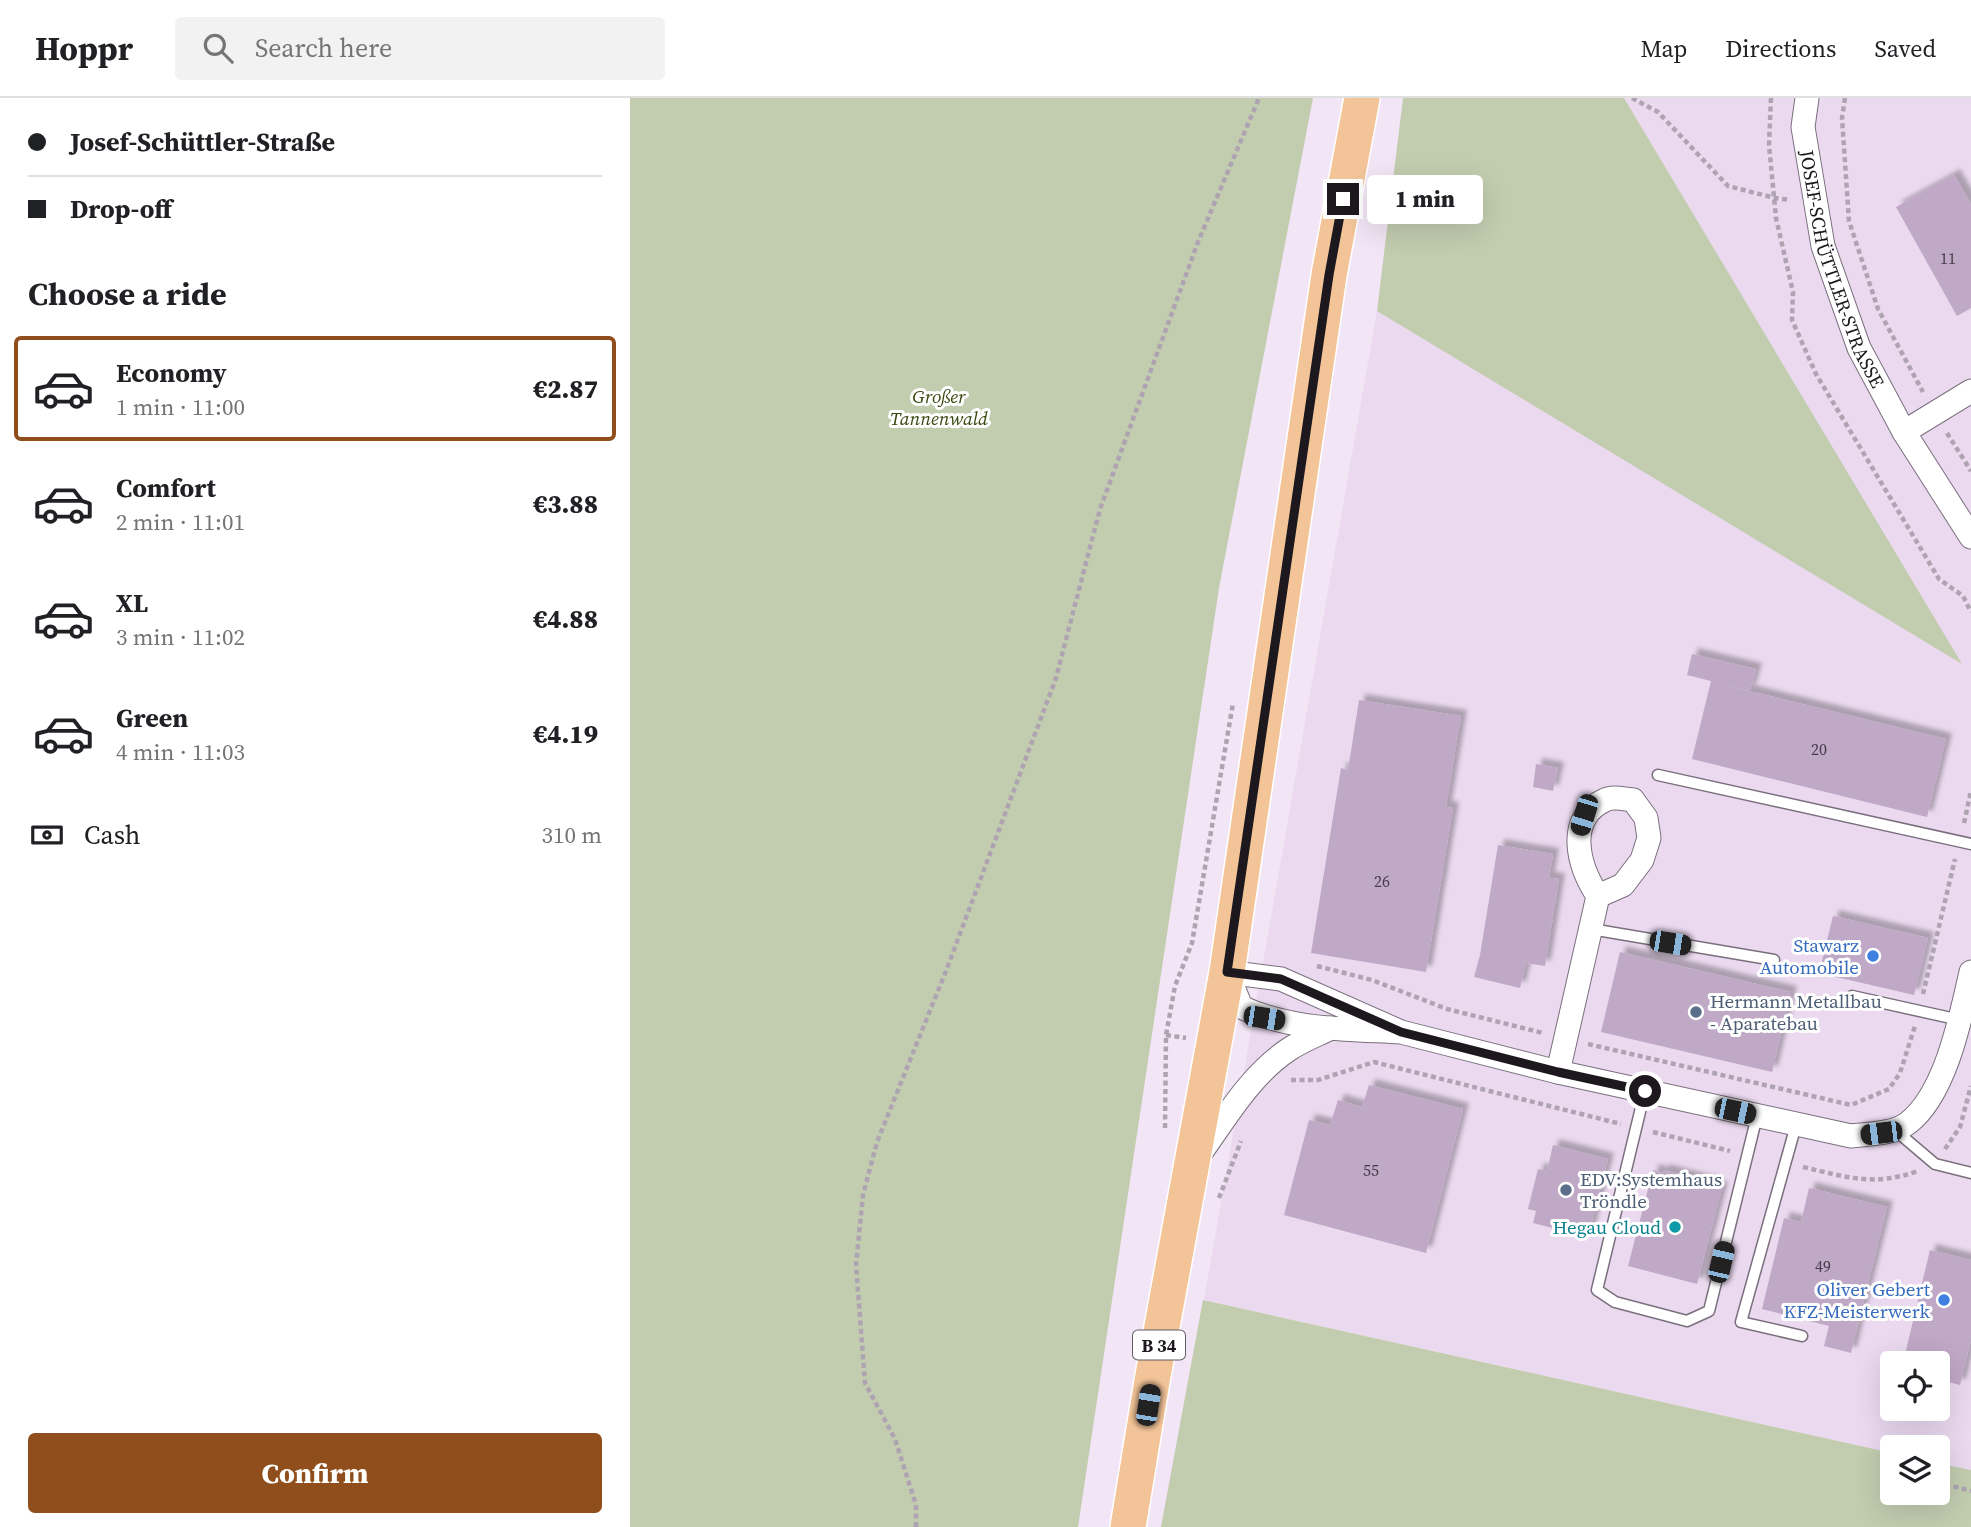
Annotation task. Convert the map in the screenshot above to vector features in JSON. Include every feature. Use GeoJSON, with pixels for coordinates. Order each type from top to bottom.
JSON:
{"type":"FeatureCollection","features":[{"type":"Feature","properties":{"kind":"main road","name":"B 34"},"geometry":{"type":"LineString","coordinates":[[1128,1527],[1227,972],[1329,275],[1362,98]]}},
{"type":"Feature","properties":{"kind":"street","name":"JOSEF-SCHÜTTLER-STRASSE"},"geometry":{"type":"LineString","coordinates":[[1807,98],[1803,127],[1823,246],[1858,348],[1904,432],[1971,537]]}},
{"type":"Feature","properties":{"kind":"street"},"geometry":{"type":"LineString","coordinates":[[1904,432],[1971,391]]}},
{"type":"Feature","properties":{"kind":"street"},"geometry":{"type":"LineString","coordinates":[[1558,1072],[1598,896]]}},
{"type":"Feature","properties":{"kind":"street"},"geometry":{"type":"LineString","coordinates":[[1401,1032],[1331,1028],[1264,1018],[1241,1007],[1227,972],[1281,979],[1401,1032],[1558,1072],[1851,1136],[1881,1133],[1907,1124],[1932,1097],[1960,1020],[1971,972]]}},
{"type":"Feature","properties":{"kind":"street"},"geometry":{"type":"LineString","coordinates":[[1193,1164],[1240,1098],[1270,1065],[1287,1050],[1331,1028]]}},
{"type":"Feature","properties":{"kind":"lane"},"geometry":{"type":"LineString","coordinates":[[1658,775],[1971,844]]}},
{"type":"Feature","properties":{"kind":"lane"},"geometry":{"type":"LineString","coordinates":[[1591,929],[1774,960]]}},
{"type":"Feature","properties":{"kind":"lane"},"geometry":{"type":"LineString","coordinates":[[1852,996],[1960,1020]]}},
{"type":"Feature","properties":{"kind":"lane"},"geometry":{"type":"LineString","coordinates":[[1645,1091],[1597,1290],[1615,1302],[1687,1321],[1709,1311],[1757,1116]]}},
{"type":"Feature","properties":{"kind":"lane"},"geometry":{"type":"LineString","coordinates":[[1796,1125],[1741,1322],[1802,1336]]}},
{"type":"Feature","properties":{"kind":"lane"},"geometry":{"type":"LineString","coordinates":[[1892,1129],[1935,1164],[1971,1173]]}},
{"type":"Feature","properties":{"kind":"path"},"geometry":{"type":"LineString","coordinates":[[916,1527],[916,1505],[895,1439],[865,1383],[856,1265],[863,1195],[877,1142],[951,958],[1056,678],[1100,509],[1198,242],[1259,98]]}},
{"type":"Feature","properties":{"kind":"path"},"geometry":{"type":"LineString","coordinates":[[1632,98],[1658,112],[1728,186],[1774,198],[1815,202]]}},
{"type":"Feature","properties":{"kind":"path"},"geometry":{"type":"LineString","coordinates":[[1771,98],[1769,145],[1774,198],[1793,292],[1792,320],[1816,374],[1939,579],[1963,596],[1971,612]]}},
{"type":"Feature","properties":{"kind":"path"},"geometry":{"type":"LineString","coordinates":[[1844,98],[1842,118],[1849,221],[1878,309],[1935,414],[1971,471]]}},
{"type":"Feature","properties":{"kind":"path"},"geometry":{"type":"LineString","coordinates":[[1166,1129],[1166,1035],[1175,986],[1192,943],[1233,698]]}},
{"type":"Feature","properties":{"kind":"path"},"geometry":{"type":"LineString","coordinates":[[1270,1065],[1288,1080],[1318,1080],[1362,1065]]}},
{"type":"Feature","properties":{"kind":"path"},"geometry":{"type":"LineString","coordinates":[[1217,1204],[1244,1135]]}},
{"type":"Feature","properties":{"kind":"path"},"geometry":{"type":"LineString","coordinates":[[1950,1485],[1971,1491]]}},
{"type":"Feature","properties":{"kind":"shaded area"},"geometry":{"type":"Polygon","coordinates":[[[1624,98],[1971,98],[1971,1470],[1950,1466],[1950,1435],[1880,1435],[1880,1450],[1204,1300],[1377,311],[1961,663],[1624,98]]]}},
{"type":"Feature","properties":{"kind":"green space","name":"Großer Tannenwald"},"geometry":{"type":"Polygon","coordinates":[[[630,98],[1313,98],[1219,588],[1078,1527],[630,1527],[630,98]]]}},
{"type":"Feature","properties":{"kind":"green space"},"geometry":{"type":"Polygon","coordinates":[[[1403,98],[1624,98],[1962,664],[1377,311],[1403,98]]]}},
{"type":"Feature","properties":{"kind":"green space"},"geometry":{"type":"Polygon","coordinates":[[[1203,1300],[1880,1450],[1880,1505],[1950,1505],[1950,1466],[1971,1470],[1971,1527],[1161,1527],[1203,1300]]]}},
{"type":"Feature","properties":{"kind":"building"},"geometry":{"type":"Polygon","coordinates":[[[1954,175],[1971,204],[1971,308],[1957,316],[1896,207],[1954,175]]]}},
{"type":"Feature","properties":{"kind":"building"},"geometry":{"type":"Polygon","coordinates":[[[1692,654],[1756,669],[1750,690],[1720,684],[1946,739],[1927,817],[1692,759],[1711,681],[1687,675],[1692,654]]]}},
{"type":"Feature","properties":{"kind":"building"},"geometry":{"type":"Polygon","coordinates":[[[1359,700],[1461,716],[1446,807],[1453,808],[1426,972],[1311,953],[1341,768],[1348,770],[1359,700]]]}},
{"type":"Feature","properties":{"kind":"building"},"geometry":{"type":"Polygon","coordinates":[[[1536,764],[1558,768],[1553,791],[1533,787],[1536,764]]]}},
{"type":"Feature","properties":{"kind":"building"},"geometry":{"type":"Polygon","coordinates":[[[1498,845],[1553,854],[1549,878],[1559,879],[1545,966],[1526,963],[1520,988],[1474,977],[1498,845]]]}},
{"type":"Feature","properties":{"kind":"building","name":"Stawarz Automobile"},"geometry":{"type":"Polygon","coordinates":[[[1833,916],[1928,938],[1914,995],[1819,973],[1833,916]]]}},
{"type":"Feature","properties":{"kind":"building","name":"Hermann Metallbau - Aparatebau"},"geometry":{"type":"Polygon","coordinates":[[[1620,952],[1791,992],[1772,1072],[1601,1032],[1620,952]]]}},
{"type":"Feature","properties":{"kind":"building"},"geometry":{"type":"Polygon","coordinates":[[[1369,1085],[1463,1109],[1426,1253],[1284,1215],[1309,1120],[1330,1125],[1338,1100],[1362,1107],[1369,1085]]]}},
{"type":"Feature","properties":{"kind":"building","name":"EDV:Systemhaus Tröndle"},"geometry":{"type":"Polygon","coordinates":[[[1553,1145],[1608,1159],[1588,1237],[1533,1223],[1536,1211],[1528,1209],[1538,1169],[1547,1171],[1553,1145]]]}},
{"type":"Feature","properties":{"kind":"building","name":"Hegau Cloud"},"geometry":{"type":"Polygon","coordinates":[[[1653,1170],[1714,1183],[1713,1186],[1722,1188],[1697,1284],[1628,1266],[1653,1170]]]}},
{"type":"Feature","properties":{"kind":"building"},"geometry":{"type":"Polygon","coordinates":[[[1809,1188],[1887,1207],[1851,1353],[1824,1346],[1829,1326],[1762,1309],[1784,1218],[1801,1222],[1809,1188]]]}},
{"type":"Feature","properties":{"kind":"building","name":"Oliver Gebert KFZ-Meisterwerk"},"geometry":{"type":"Polygon","coordinates":[[[1930,1250],[1971,1260],[1971,1340],[1960,1385],[1950,1382],[1950,1351],[1906,1351],[1930,1250]]]}},
{"type":"Feature","properties":{"kind":"place","name":"Stawarz Automobile"},"geometry":{"type":"Point","coordinates":[1873,956]}},
{"type":"Feature","properties":{"kind":"place","name":"Hermann Metallbau - Aparatebau"},"geometry":{"type":"Point","coordinates":[1696,1012]}},
{"type":"Feature","properties":{"kind":"place","name":"EDV:Systemhaus Tröndle"},"geometry":{"type":"Point","coordinates":[1566,1190]}},
{"type":"Feature","properties":{"kind":"place","name":"Hegau Cloud"},"geometry":{"type":"Point","coordinates":[1675,1227]}},
{"type":"Feature","properties":{"kind":"place","name":"Oliver Gebert KFZ-Meisterwerk"},"geometry":{"type":"Point","coordinates":[1944,1300]}},
{"type":"Feature","properties":{"kind":"route"},"geometry":{"type":"LineString","coordinates":[[1343,199],[1329,275],[1227,972],[1281,979],[1401,1032],[1645,1091]]}}]}
